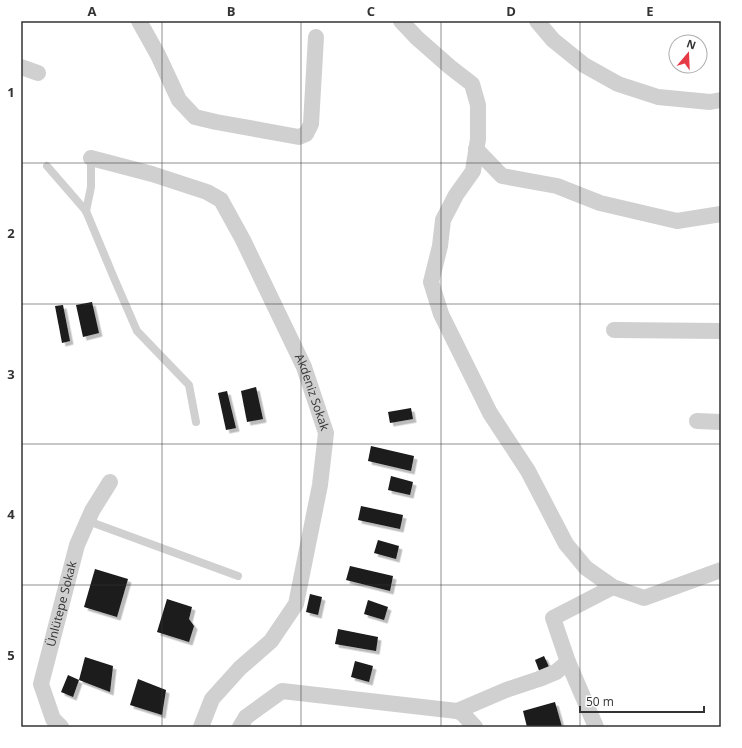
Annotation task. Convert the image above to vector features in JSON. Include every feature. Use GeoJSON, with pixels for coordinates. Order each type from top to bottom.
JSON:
{"type":"FeatureCollection","features":[{"type":"Feature","properties":{"kind":"street"},"geometry":{"type":"LineString","coordinates":[[140,21],[158,55],[178,100],[195,117],[299,137],[306,134],[311,124],[316,38]]}},
{"type":"Feature","properties":{"kind":"street"},"geometry":{"type":"LineString","coordinates":[[401,21],[417,38],[472,84],[478,105],[478,139],[473,171],[456,194],[443,220],[440,246],[431,282],[441,314],[490,413],[528,471],[566,544],[586,568],[613,587],[644,598],[721,570]]}},
{"type":"Feature","properties":{"kind":"street"},"geometry":{"type":"LineString","coordinates":[[537,21],[553,40],[584,65],[618,84],[658,97],[710,102],[721,100]]}},
{"type":"Feature","properties":{"kind":"street"},"geometry":{"type":"LineString","coordinates":[[21,67],[38,73]]}},
{"type":"Feature","properties":{"kind":"street"},"geometry":{"type":"LineString","coordinates":[[476,149],[502,176],[557,186],[600,204],[678,221],[721,214]]}},
{"type":"Feature","properties":{"kind":"street","name":"Akdeniz Sokak"},"geometry":{"type":"LineString","coordinates":[[91,158],[152,174],[207,192],[221,200],[243,240],[304,367],[326,433],[320,485],[296,604],[271,641],[240,668],[212,699],[201,727]]}},
{"type":"Feature","properties":{"kind":"street"},"geometry":{"type":"LineString","coordinates":[[614,330],[721,331]]}},
{"type":"Feature","properties":{"kind":"street"},"geometry":{"type":"LineString","coordinates":[[697,421],[721,422]]}},
{"type":"Feature","properties":{"kind":"street","name":"Ünlütepe Sokak"},"geometry":{"type":"LineString","coordinates":[[61,727],[53,719],[41,684],[77,544],[92,511],[110,482]]}},
{"type":"Feature","properties":{"kind":"street"},"geometry":{"type":"LineString","coordinates":[[596,727],[568,662],[553,618],[613,587]]}},
{"type":"Feature","properties":{"kind":"street"},"geometry":{"type":"LineString","coordinates":[[457,711],[506,690],[556,672],[568,662]]}},
{"type":"Feature","properties":{"kind":"street"},"geometry":{"type":"LineString","coordinates":[[240,727],[246,717],[282,691],[457,711],[462,713],[475,727]]}},
{"type":"Feature","properties":{"kind":"lane"},"geometry":{"type":"LineString","coordinates":[[86,210],[91,187],[91,158]]}},
{"type":"Feature","properties":{"kind":"lane"},"geometry":{"type":"LineString","coordinates":[[47,166],[86,210],[137,331],[189,385],[196,422]]}},
{"type":"Feature","properties":{"kind":"lane"},"geometry":{"type":"LineString","coordinates":[[88,520],[238,576]]}},
{"type":"Feature","properties":{"kind":"building"},"geometry":{"type":"Polygon","coordinates":[[[92,302],[99,333],[83,337],[76,305],[92,302]]]}},
{"type":"Feature","properties":{"kind":"building"},"geometry":{"type":"Polygon","coordinates":[[[63,305],[70,341],[62,343],[55,306],[63,305]]]}},
{"type":"Feature","properties":{"kind":"building"},"geometry":{"type":"Polygon","coordinates":[[[256,387],[263,419],[247,422],[241,391],[256,387]]]}},
{"type":"Feature","properties":{"kind":"building"},"geometry":{"type":"Polygon","coordinates":[[[227,391],[236,428],[226,430],[218,393],[227,391]]]}},
{"type":"Feature","properties":{"kind":"building"},"geometry":{"type":"Polygon","coordinates":[[[411,408],[413,419],[390,423],[388,412],[411,408]]]}},
{"type":"Feature","properties":{"kind":"building"},"geometry":{"type":"Polygon","coordinates":[[[371,446],[414,456],[411,471],[368,461],[371,446]]]}},
{"type":"Feature","properties":{"kind":"building"},"geometry":{"type":"Polygon","coordinates":[[[391,476],[413,482],[410,495],[388,490],[391,476]]]}},
{"type":"Feature","properties":{"kind":"building"},"geometry":{"type":"Polygon","coordinates":[[[361,506],[403,515],[400,529],[358,520],[361,506]]]}},
{"type":"Feature","properties":{"kind":"building"},"geometry":{"type":"Polygon","coordinates":[[[378,540],[399,546],[396,559],[374,553],[378,540]]]}},
{"type":"Feature","properties":{"kind":"building"},"geometry":{"type":"Polygon","coordinates":[[[350,566],[393,576],[390,591],[346,580],[350,566]]]}},
{"type":"Feature","properties":{"kind":"building"},"geometry":{"type":"Polygon","coordinates":[[[95,569],[128,579],[117,617],[84,607],[95,569]]]}},
{"type":"Feature","properties":{"kind":"building"},"geometry":{"type":"Polygon","coordinates":[[[310,594],[322,597],[318,615],[306,612],[310,594]]]}},
{"type":"Feature","properties":{"kind":"building"},"geometry":{"type":"Polygon","coordinates":[[[167,599],[192,607],[189,619],[194,626],[189,642],[157,632],[167,599]]]}},
{"type":"Feature","properties":{"kind":"building"},"geometry":{"type":"Polygon","coordinates":[[[368,600],[388,607],[384,620],[364,614],[368,600]]]}},
{"type":"Feature","properties":{"kind":"building"},"geometry":{"type":"Polygon","coordinates":[[[338,629],[378,637],[376,651],[335,644],[338,629]]]}},
{"type":"Feature","properties":{"kind":"building"},"geometry":{"type":"Polygon","coordinates":[[[544,656],[550,669],[540,673],[535,660],[544,656]]]}},
{"type":"Feature","properties":{"kind":"building"},"geometry":{"type":"Polygon","coordinates":[[[85,657],[113,666],[110,692],[79,680],[85,657]]]}},
{"type":"Feature","properties":{"kind":"building"},"geometry":{"type":"Polygon","coordinates":[[[355,661],[373,666],[369,682],[351,677],[355,661]]]}},
{"type":"Feature","properties":{"kind":"building"},"geometry":{"type":"Polygon","coordinates":[[[68,675],[79,680],[73,697],[61,692],[68,675]]]}},
{"type":"Feature","properties":{"kind":"building"},"geometry":{"type":"Polygon","coordinates":[[[138,679],[166,690],[162,715],[130,705],[138,679]]]}},
{"type":"Feature","properties":{"kind":"building"},"geometry":{"type":"Polygon","coordinates":[[[555,702],[562,727],[527,727],[523,711],[555,702]]]}}]}
